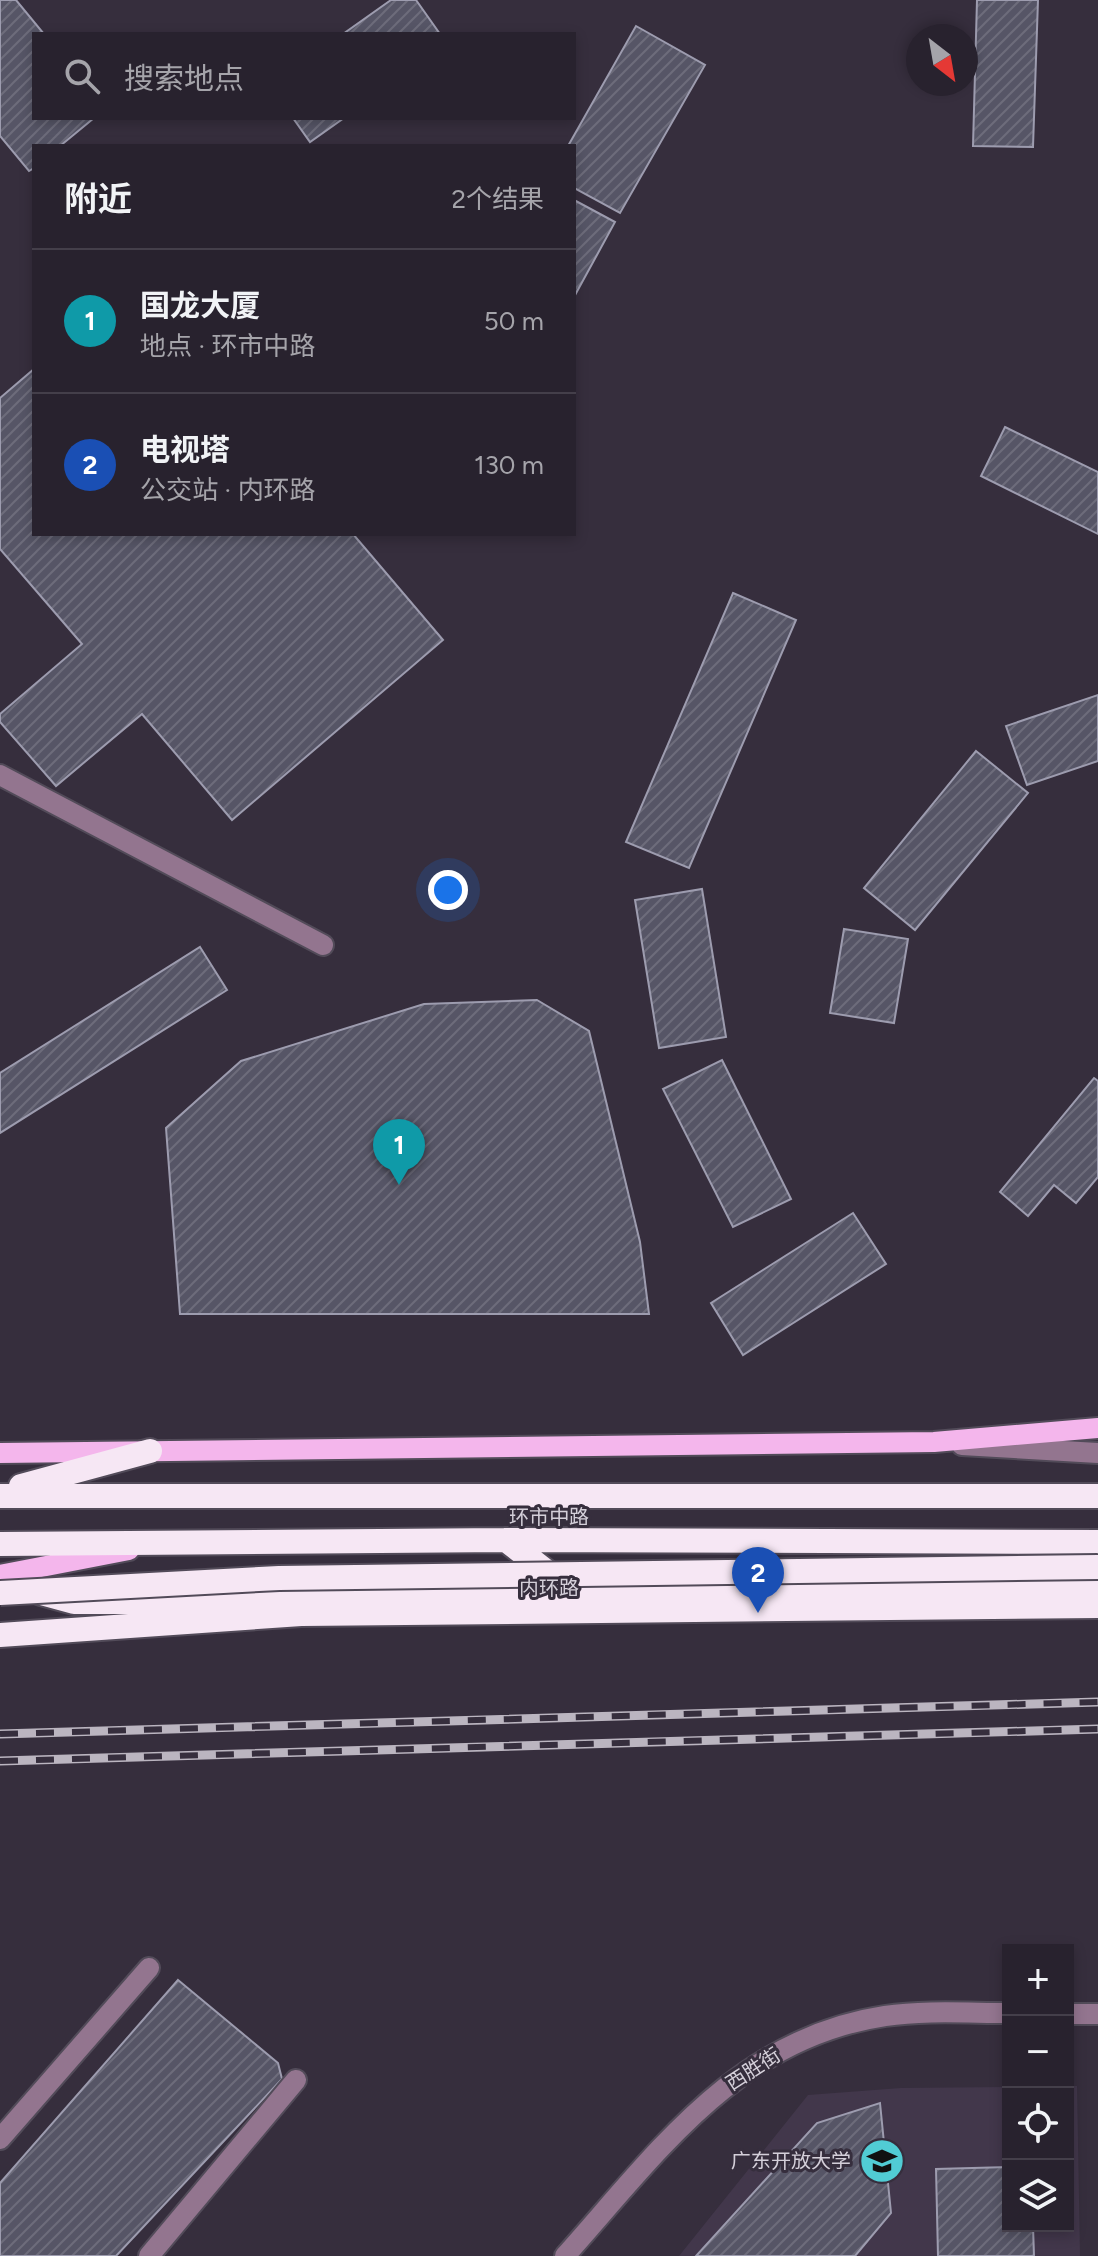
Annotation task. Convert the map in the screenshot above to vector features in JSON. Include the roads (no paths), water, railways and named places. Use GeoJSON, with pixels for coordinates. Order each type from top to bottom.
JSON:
{"type":"FeatureCollection","features":[{"type":"Feature","properties":{"kind":"highway"},"geometry":{"type":"LineString","coordinates":[[0,1494],[150,1451]]}},
{"type":"Feature","properties":{"kind":"highway","name":"环市中路"},"geometry":{"type":"LineString","coordinates":[[0,1494],[1098,1496]]}},
{"type":"Feature","properties":{"kind":"highway"},"geometry":{"type":"LineString","coordinates":[[506,1540],[572,1592]]}},
{"type":"Feature","properties":{"kind":"highway","name":"环市中路"},"geometry":{"type":"LineString","coordinates":[[0,1544],[506,1540],[1098,1542]]}},
{"type":"Feature","properties":{"kind":"highway","name":"内环路"},"geometry":{"type":"LineString","coordinates":[[0,1593],[279,1578],[1098,1567]]}},
{"type":"Feature","properties":{"kind":"highway"},"geometry":{"type":"LineString","coordinates":[[0,1582],[74,1602],[1098,1586]]}},
{"type":"Feature","properties":{"kind":"highway","name":"内环路"},"geometry":{"type":"LineString","coordinates":[[0,1635],[301,1614],[1098,1606]]}},
{"type":"Feature","properties":{"kind":"main road"},"geometry":{"type":"LineString","coordinates":[[0,1453],[934,1442],[1098,1428]]}},
{"type":"Feature","properties":{"kind":"main road"},"geometry":{"type":"LineString","coordinates":[[0,1575],[165,1543]]}},
{"type":"Feature","properties":{"kind":"street"},"geometry":{"type":"LineString","coordinates":[[0,775],[323,945]]}},
{"type":"Feature","properties":{"kind":"street"},"geometry":{"type":"LineString","coordinates":[[934,1442],[1098,1453]]}},
{"type":"Feature","properties":{"kind":"street"},"geometry":{"type":"LineString","coordinates":[[0,2139],[149,1968]]}},
{"type":"Feature","properties":{"kind":"street","name":"西胜街"},"geometry":{"type":"LineString","coordinates":[[565,2256],[692,2114],[764,2059],[804,2038],[886,2015],[1002,2013]]}},
{"type":"Feature","properties":{"kind":"street"},"geometry":{"type":"LineString","coordinates":[[1074,2014],[1098,2014]]}},
{"type":"Feature","properties":{"kind":"street"},"geometry":{"type":"LineString","coordinates":[[149,2256],[296,2080]]}},
{"type":"Feature","properties":{"kind":"railway"},"geometry":{"type":"LineString","coordinates":[[0,1734],[1098,1702]]}},
{"type":"Feature","properties":{"kind":"railway"},"geometry":{"type":"LineString","coordinates":[[0,1761],[1098,1729]]}},
{"type":"Feature","properties":{"kind":"place","name":"国龙大厦"},"geometry":{"type":"Point","coordinates":[399,1185]}},
{"type":"Feature","properties":{"kind":"place","name":"电视塔"},"geometry":{"type":"Point","coordinates":[758,1613]}},
{"type":"Feature","properties":{"kind":"place","name":"广东开放大学"},"geometry":{"type":"Point","coordinates":[882,2161]}}]}
